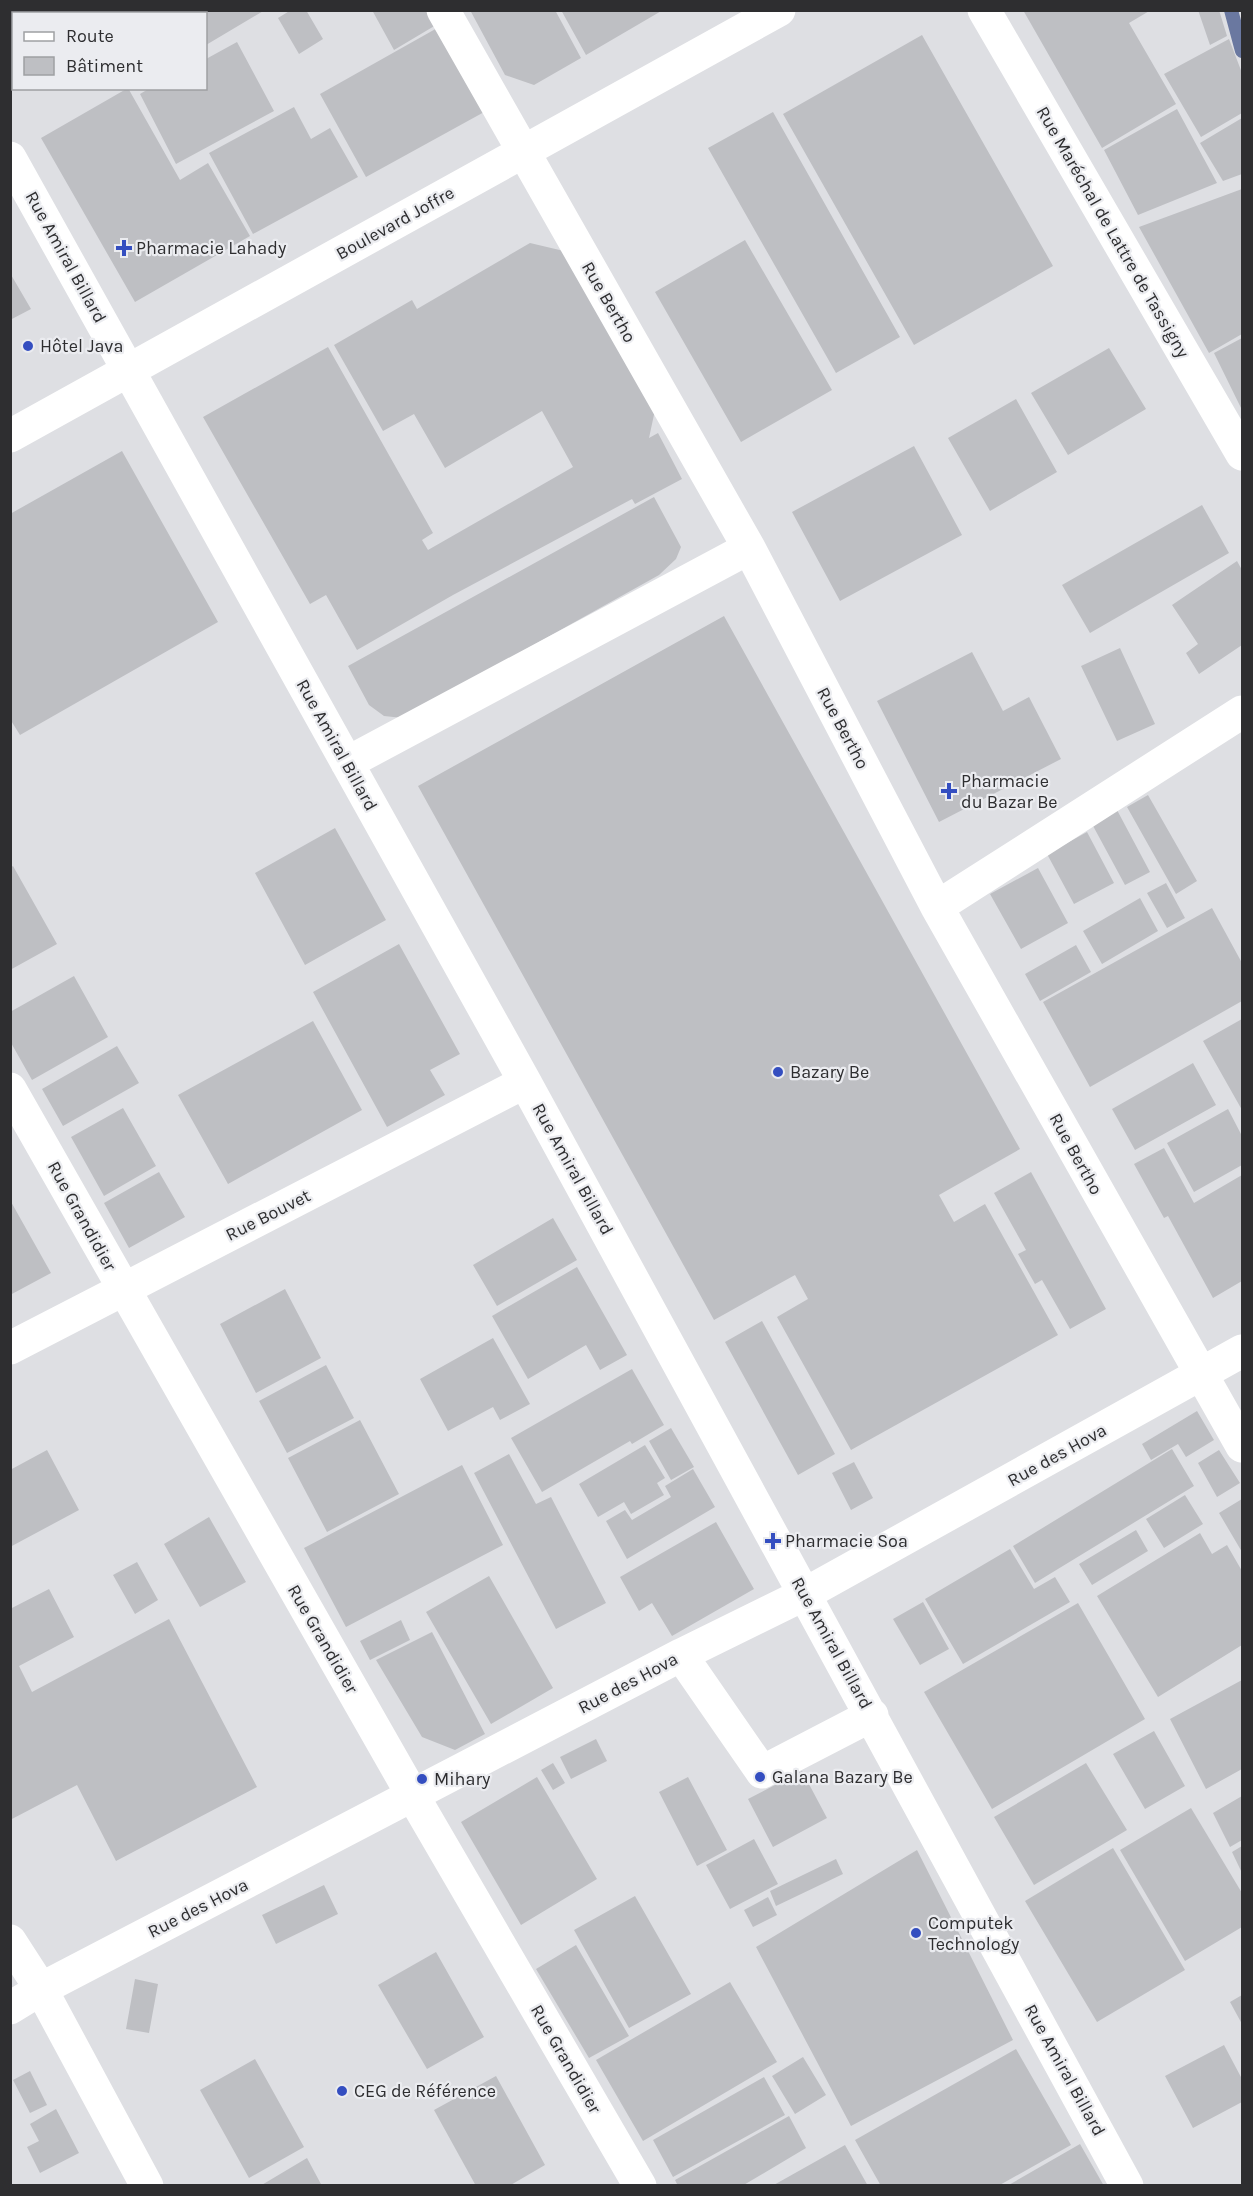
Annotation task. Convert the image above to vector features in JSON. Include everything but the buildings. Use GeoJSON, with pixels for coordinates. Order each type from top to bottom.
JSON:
{"type":"FeatureCollection","features":[{"type":"Feature","properties":{"kind":"street","name":"Rue Bertho"},"geometry":{"type":"LineString","coordinates":[[443,10],[749,548],[937,908],[1242,1446]]}},
{"type":"Feature","properties":{"kind":"street","name":"Boulevard Joffre"},"geometry":{"type":"LineString","coordinates":[[10,436],[779,10]]}},
{"type":"Feature","properties":{"kind":"street","name":"Rue Maréchal de Lattre de Tassigny"},"geometry":{"type":"LineString","coordinates":[[984,10],[1242,454]]}},
{"type":"Feature","properties":{"kind":"street","name":"Rue Amiral Billard"},"geometry":{"type":"LineString","coordinates":[[10,158],[525,1082],[1127,2186]]}},
{"type":"Feature","properties":{"kind":"street"},"geometry":{"type":"LineString","coordinates":[[347,763],[749,548]]}},
{"type":"Feature","properties":{"kind":"street"},"geometry":{"type":"LineString","coordinates":[[937,908],[1242,712]]}},
{"type":"Feature","properties":{"kind":"street","name":"Rue Bouvet"},"geometry":{"type":"LineString","coordinates":[[10,1348],[525,1082]]}},
{"type":"Feature","properties":{"kind":"street","name":"Rue Grandidier"},"geometry":{"type":"LineString","coordinates":[[10,1089],[413,1796],[640,2186]]}},
{"type":"Feature","properties":{"kind":"street","name":"Rue des Hova"},"geometry":{"type":"LineString","coordinates":[[10,2008],[41,1989],[681,1655],[805,1594],[1201,1376],[1242,1351]]}},
{"type":"Feature","properties":{"kind":"street"},"geometry":{"type":"LineString","coordinates":[[681,1655],[762,1772],[872,1715]]}},
{"type":"Feature","properties":{"kind":"street"},"geometry":{"type":"LineString","coordinates":[[10,1941],[41,1989],[147,2186]]}},
{"type":"Feature","properties":{"kind":"waterway"},"geometry":{"type":"LineString","coordinates":[[1231,10],[1242,51]]}},
{"type":"Feature","properties":{"kind":"place","name":"Pharmacie Lahady"},"geometry":{"type":"Point","coordinates":[124,248]}},
{"type":"Feature","properties":{"kind":"place","name":"Hôtel Java"},"geometry":{"type":"Point","coordinates":[28,346]}},
{"type":"Feature","properties":{"kind":"place","name":"Pharmacie du Bazar Be"},"geometry":{"type":"Point","coordinates":[949,791]}},
{"type":"Feature","properties":{"kind":"place","name":"Bazary Be"},"geometry":{"type":"Point","coordinates":[778,1072]}},
{"type":"Feature","properties":{"kind":"place","name":"Pharmacie Soa"},"geometry":{"type":"Point","coordinates":[773,1541]}},
{"type":"Feature","properties":{"kind":"place","name":"Galana Bazary Be"},"geometry":{"type":"Point","coordinates":[760,1777]}},
{"type":"Feature","properties":{"kind":"place","name":"Mihary"},"geometry":{"type":"Point","coordinates":[422,1779]}},
{"type":"Feature","properties":{"kind":"place","name":"Computek Technology"},"geometry":{"type":"Point","coordinates":[916,1933]}},
{"type":"Feature","properties":{"kind":"place","name":"CEG de Référence"},"geometry":{"type":"Point","coordinates":[342,2091]}}]}
